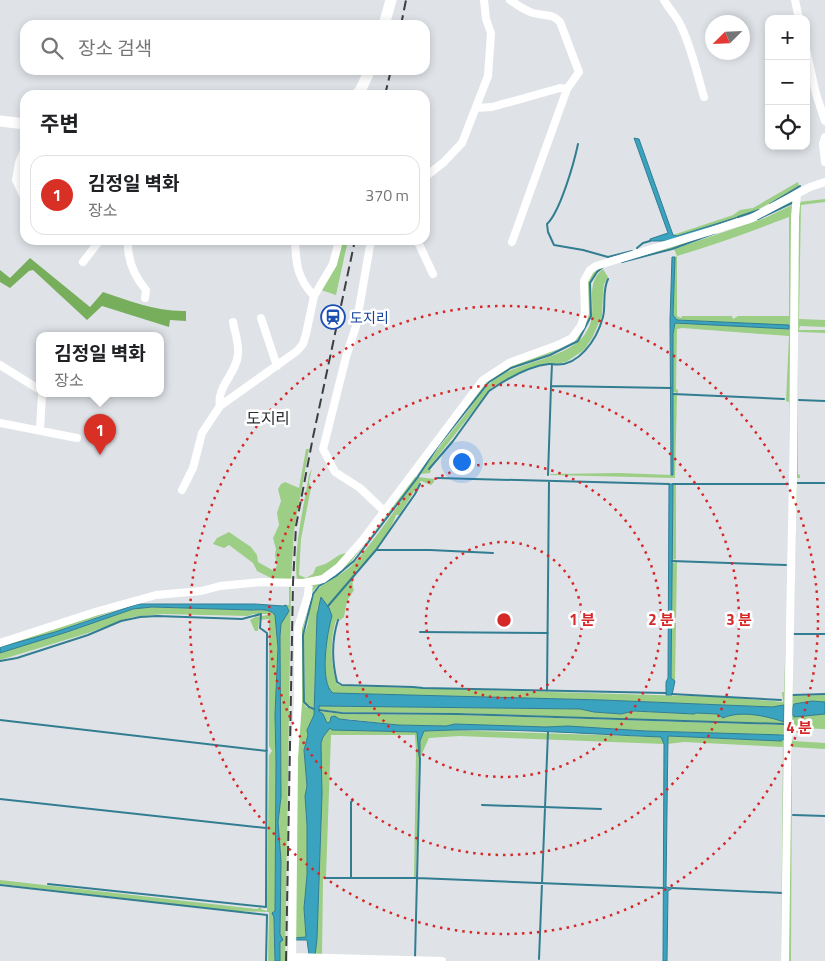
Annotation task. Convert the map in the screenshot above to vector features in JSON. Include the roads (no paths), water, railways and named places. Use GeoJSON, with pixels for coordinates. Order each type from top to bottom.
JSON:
{"type":"FeatureCollection","features":[{"type":"Feature","properties":{"kind":"street"},"geometry":{"type":"LineString","coordinates":[[385,20],[391,0]]}},
{"type":"Feature","properties":{"kind":"street"},"geometry":{"type":"LineString","coordinates":[[430,173],[444,162],[462,143],[488,76],[491,33],[486,19],[484,0]]}},
{"type":"Feature","properties":{"kind":"street"},"geometry":{"type":"LineString","coordinates":[[510,0],[523,9],[552,16],[560,22],[578,72],[567,90],[512,242]]}},
{"type":"Feature","properties":{"kind":"street"},"geometry":{"type":"LineString","coordinates":[[523,9],[527,0]]}},
{"type":"Feature","properties":{"kind":"street"},"geometry":{"type":"LineString","coordinates":[[664,0],[680,24],[689,46],[704,98]]}},
{"type":"Feature","properties":{"kind":"street"},"geometry":{"type":"LineString","coordinates":[[795,0],[798,15]]}},
{"type":"Feature","properties":{"kind":"street"},"geometry":{"type":"LineString","coordinates":[[808,60],[816,94],[825,121]]}},
{"type":"Feature","properties":{"kind":"street"},"geometry":{"type":"LineString","coordinates":[[360,90],[368,75]]}},
{"type":"Feature","properties":{"kind":"street"},"geometry":{"type":"LineString","coordinates":[[476,108],[492,107],[560,88],[567,90]]}},
{"type":"Feature","properties":{"kind":"street"},"geometry":{"type":"LineString","coordinates":[[0,121],[20,123]]}},
{"type":"Feature","properties":{"kind":"street"},"geometry":{"type":"LineString","coordinates":[[825,136],[823,144],[825,162]]}},
{"type":"Feature","properties":{"kind":"street"},"geometry":{"type":"LineString","coordinates":[[20,160],[16,180],[20,188]]}},
{"type":"Feature","properties":{"kind":"street"},"geometry":{"type":"LineString","coordinates":[[0,643],[95,612],[156,595],[201,591],[220,586],[261,582],[309,583],[322,579],[339,567],[362,541],[483,380],[499,368],[566,342],[577,332],[585,313],[584,281],[590,270],[605,262],[672,244],[750,219],[797,194],[825,182]]}},
{"type":"Feature","properties":{"kind":"street"},"geometry":{"type":"LineString","coordinates":[[785,961],[794,479],[795,217],[797,194]]}},
{"type":"Feature","properties":{"kind":"street"},"geometry":{"type":"LineString","coordinates":[[84,262],[96,245]]}},
{"type":"Feature","properties":{"kind":"street"},"geometry":{"type":"LineString","coordinates":[[128,245],[131,266],[137,280],[146,290],[146,298]]}},
{"type":"Feature","properties":{"kind":"street"},"geometry":{"type":"LineString","coordinates":[[295,245],[296,264],[299,275],[314,296]]}},
{"type":"Feature","properties":{"kind":"street"},"geometry":{"type":"LineString","coordinates":[[182,490],[193,468],[202,432],[220,406],[278,366],[303,344],[314,296],[333,264],[337,245]]}},
{"type":"Feature","properties":{"kind":"street"},"geometry":{"type":"LineString","coordinates":[[370,245],[356,326],[346,357],[323,450],[336,472],[360,488],[384,511]]}},
{"type":"Feature","properties":{"kind":"street"},"geometry":{"type":"LineString","coordinates":[[419,245],[433,274]]}},
{"type":"Feature","properties":{"kind":"street"},"geometry":{"type":"LineString","coordinates":[[262,318],[278,366]]}},
{"type":"Feature","properties":{"kind":"street"},"geometry":{"type":"LineString","coordinates":[[220,406],[218,398],[235,367],[238,355],[233,322]]}},
{"type":"Feature","properties":{"kind":"street"},"geometry":{"type":"LineString","coordinates":[[0,365],[36,388]]}},
{"type":"Feature","properties":{"kind":"street"},"geometry":{"type":"LineString","coordinates":[[40,430],[42,397]]}},
{"type":"Feature","properties":{"kind":"street"},"geometry":{"type":"LineString","coordinates":[[0,422],[77,438]]}},
{"type":"Feature","properties":{"kind":"street"},"geometry":{"type":"LineString","coordinates":[[309,583],[308,595],[298,628],[298,703],[294,758],[292,959],[442,961]]}},
{"type":"Feature","properties":{"kind":"water"},"geometry":{"type":"Polygon","coordinates":[[[634,138],[639,139],[673,235],[677,236],[738,217],[671,241],[650,241],[650,239],[668,233],[634,138]]]}},
{"type":"Feature","properties":{"kind":"water"},"geometry":{"type":"Polygon","coordinates":[[[672,257],[675,257],[673,315],[677,320],[789,325],[789,329],[675,323],[673,334],[673,475],[671,475],[670,320],[672,257]]]}},
{"type":"Feature","properties":{"kind":"water"},"geometry":{"type":"Polygon","coordinates":[[[669,484],[673,484],[671,678],[675,681],[672,695],[666,695],[666,682],[668,678],[669,484]]]}},
{"type":"Feature","properties":{"kind":"water"},"geometry":{"type":"Polygon","coordinates":[[[321,597],[332,616],[326,645],[325,668],[326,679],[333,693],[602,700],[772,707],[784,705],[784,722],[745,714],[723,718],[717,714],[634,711],[621,714],[580,709],[319,706],[319,711],[323,714],[327,723],[330,722],[331,717],[335,716],[339,719],[398,725],[568,726],[646,731],[784,735],[784,739],[781,741],[668,736],[666,887],[673,888],[668,891],[667,961],[663,961],[664,744],[661,737],[543,731],[424,731],[420,741],[420,758],[417,732],[332,730],[330,728],[321,743],[322,794],[317,939],[315,956],[309,955],[307,940],[295,940],[294,938],[306,937],[304,908],[307,875],[305,796],[307,786],[304,750],[308,735],[307,730],[314,715],[317,615],[321,597]]]}},
{"type":"Feature","properties":{"kind":"water"},"geometry":{"type":"Polygon","coordinates":[[[138,604],[286,605],[289,611],[281,624],[280,636],[281,797],[278,822],[281,861],[280,934],[283,940],[280,942],[280,961],[275,961],[274,918],[272,913],[275,911],[275,714],[278,648],[275,615],[267,610],[152,607],[133,609],[0,653],[0,647],[55,632],[138,604]]]}},
{"type":"Feature","properties":{"kind":"water"},"geometry":{"type":"Polygon","coordinates":[[[812,701],[825,702],[825,714],[794,717],[792,710],[794,704],[812,701]]]}},
{"type":"Feature","properties":{"kind":"waterway"},"geometry":{"type":"LineString","coordinates":[[578,144],[570,174],[557,209],[547,224],[548,232],[554,245],[608,257],[632,251]]}},
{"type":"Feature","properties":{"kind":"waterway"},"geometry":{"type":"LineString","coordinates":[[770,204],[800,186]]}},
{"type":"Feature","properties":{"kind":"waterway"},"geometry":{"type":"LineString","coordinates":[[758,219],[792,203]]}},
{"type":"Feature","properties":{"kind":"waterway"},"geometry":{"type":"LineString","coordinates":[[738,217],[759,210]]}},
{"type":"Feature","properties":{"kind":"waterway"},"geometry":{"type":"LineString","coordinates":[[622,262],[672,249],[715,233]]}},
{"type":"Feature","properties":{"kind":"waterway"},"geometry":{"type":"LineString","coordinates":[[637,248],[643,243],[650,241]]}},
{"type":"Feature","properties":{"kind":"waterway"},"geometry":{"type":"LineString","coordinates":[[314,709],[304,702],[303,635],[313,594],[319,586],[336,576],[354,561],[417,478],[438,446],[489,382],[511,368],[550,355],[578,341],[591,316],[590,283],[597,272],[603,267]]}},
{"type":"Feature","properties":{"kind":"waterway"},"geometry":{"type":"LineString","coordinates":[[552,364],[570,362],[585,351],[591,343],[603,317],[605,288],[608,279]]}},
{"type":"Feature","properties":{"kind":"waterway"},"geometry":{"type":"LineString","coordinates":[[429,469],[453,441],[489,391],[525,371],[549,364],[552,364],[551,386]]}},
{"type":"Feature","properties":{"kind":"waterway"},"geometry":{"type":"LineString","coordinates":[[548,475],[551,386],[671,388]]}},
{"type":"Feature","properties":{"kind":"waterway"},"geometry":{"type":"LineString","coordinates":[[673,394],[784,399]]}},
{"type":"Feature","properties":{"kind":"waterway"},"geometry":{"type":"LineString","coordinates":[[799,400],[825,401]]}},
{"type":"Feature","properties":{"kind":"waterway"},"geometry":{"type":"LineString","coordinates":[[437,478],[669,484]]}},
{"type":"Feature","properties":{"kind":"waterway"},"geometry":{"type":"LineString","coordinates":[[547,691],[549,481]]}},
{"type":"Feature","properties":{"kind":"waterway"},"geometry":{"type":"LineString","coordinates":[[797,483],[825,483]]}},
{"type":"Feature","properties":{"kind":"waterway"},"geometry":{"type":"LineString","coordinates":[[328,606],[376,550],[420,484]]}},
{"type":"Feature","properties":{"kind":"waterway"},"geometry":{"type":"LineString","coordinates":[[673,484],[788,484]]}},
{"type":"Feature","properties":{"kind":"waterway"},"geometry":{"type":"LineString","coordinates":[[376,550],[493,553]]}},
{"type":"Feature","properties":{"kind":"waterway"},"geometry":{"type":"LineString","coordinates":[[672,561],[786,565]]}},
{"type":"Feature","properties":{"kind":"waterway"},"geometry":{"type":"LineString","coordinates":[[0,661],[17,658],[88,635],[121,621],[140,617],[242,619],[261,614],[260,628],[267,633],[266,907],[48,884]]}},
{"type":"Feature","properties":{"kind":"waterway"},"geometry":{"type":"LineString","coordinates":[[338,620],[334,643],[334,659],[337,682],[342,685],[666,693]]}},
{"type":"Feature","properties":{"kind":"waterway"},"geometry":{"type":"LineString","coordinates":[[420,632],[548,633]]}},
{"type":"Feature","properties":{"kind":"waterway"},"geometry":{"type":"LineString","coordinates":[[794,634],[825,634]]}},
{"type":"Feature","properties":{"kind":"waterway"},"geometry":{"type":"LineString","coordinates":[[672,694],[781,700]]}},
{"type":"Feature","properties":{"kind":"waterway"},"geometry":{"type":"LineString","coordinates":[[793,695],[825,694]]}},
{"type":"Feature","properties":{"kind":"waterway"},"geometry":{"type":"LineString","coordinates":[[319,710],[342,713],[457,714],[784,724]]}},
{"type":"Feature","properties":{"kind":"waterway"},"geometry":{"type":"LineString","coordinates":[[0,720],[267,751]]}},
{"type":"Feature","properties":{"kind":"waterway"},"geometry":{"type":"LineString","coordinates":[[539,959],[548,732]]}},
{"type":"Feature","properties":{"kind":"waterway"},"geometry":{"type":"LineString","coordinates":[[415,958],[420,758]]}},
{"type":"Feature","properties":{"kind":"waterway"},"geometry":{"type":"LineString","coordinates":[[0,799],[266,828]]}},
{"type":"Feature","properties":{"kind":"waterway"},"geometry":{"type":"LineString","coordinates":[[351,877],[351,802],[353,800]]}},
{"type":"Feature","properties":{"kind":"waterway"},"geometry":{"type":"LineString","coordinates":[[482,805],[601,809]]}},
{"type":"Feature","properties":{"kind":"waterway"},"geometry":{"type":"LineString","coordinates":[[793,815],[825,816]]}},
{"type":"Feature","properties":{"kind":"waterway"},"geometry":{"type":"LineString","coordinates":[[325,878],[417,878],[664,888]]}},
{"type":"Feature","properties":{"kind":"waterway"},"geometry":{"type":"LineString","coordinates":[[0,885],[267,915],[266,961]]}},
{"type":"Feature","properties":{"kind":"waterway"},"geometry":{"type":"LineString","coordinates":[[673,888],[783,893]]}},
{"type":"Feature","properties":{"kind":"railway"},"geometry":{"type":"LineString","coordinates":[[402,20],[406,0]]}},
{"type":"Feature","properties":{"kind":"railway"},"geometry":{"type":"LineString","coordinates":[[386,90],[390,75]]}},
{"type":"Feature","properties":{"kind":"railway"},"geometry":{"type":"LineString","coordinates":[[286,961],[293,583],[296,526],[354,245]]}},
{"type":"Feature","properties":{"kind":"place","name":"도지리"},"geometry":{"type":"Point","coordinates":[333,317]}},
{"type":"Feature","properties":{"kind":"place","name":"김정일 벽화"},"geometry":{"type":"Point","coordinates":[100,455]}},
{"type":"Feature","properties":{"kind":"district","name":"도지리"},"geometry":{"type":"Point","coordinates":[268,418]}}]}
